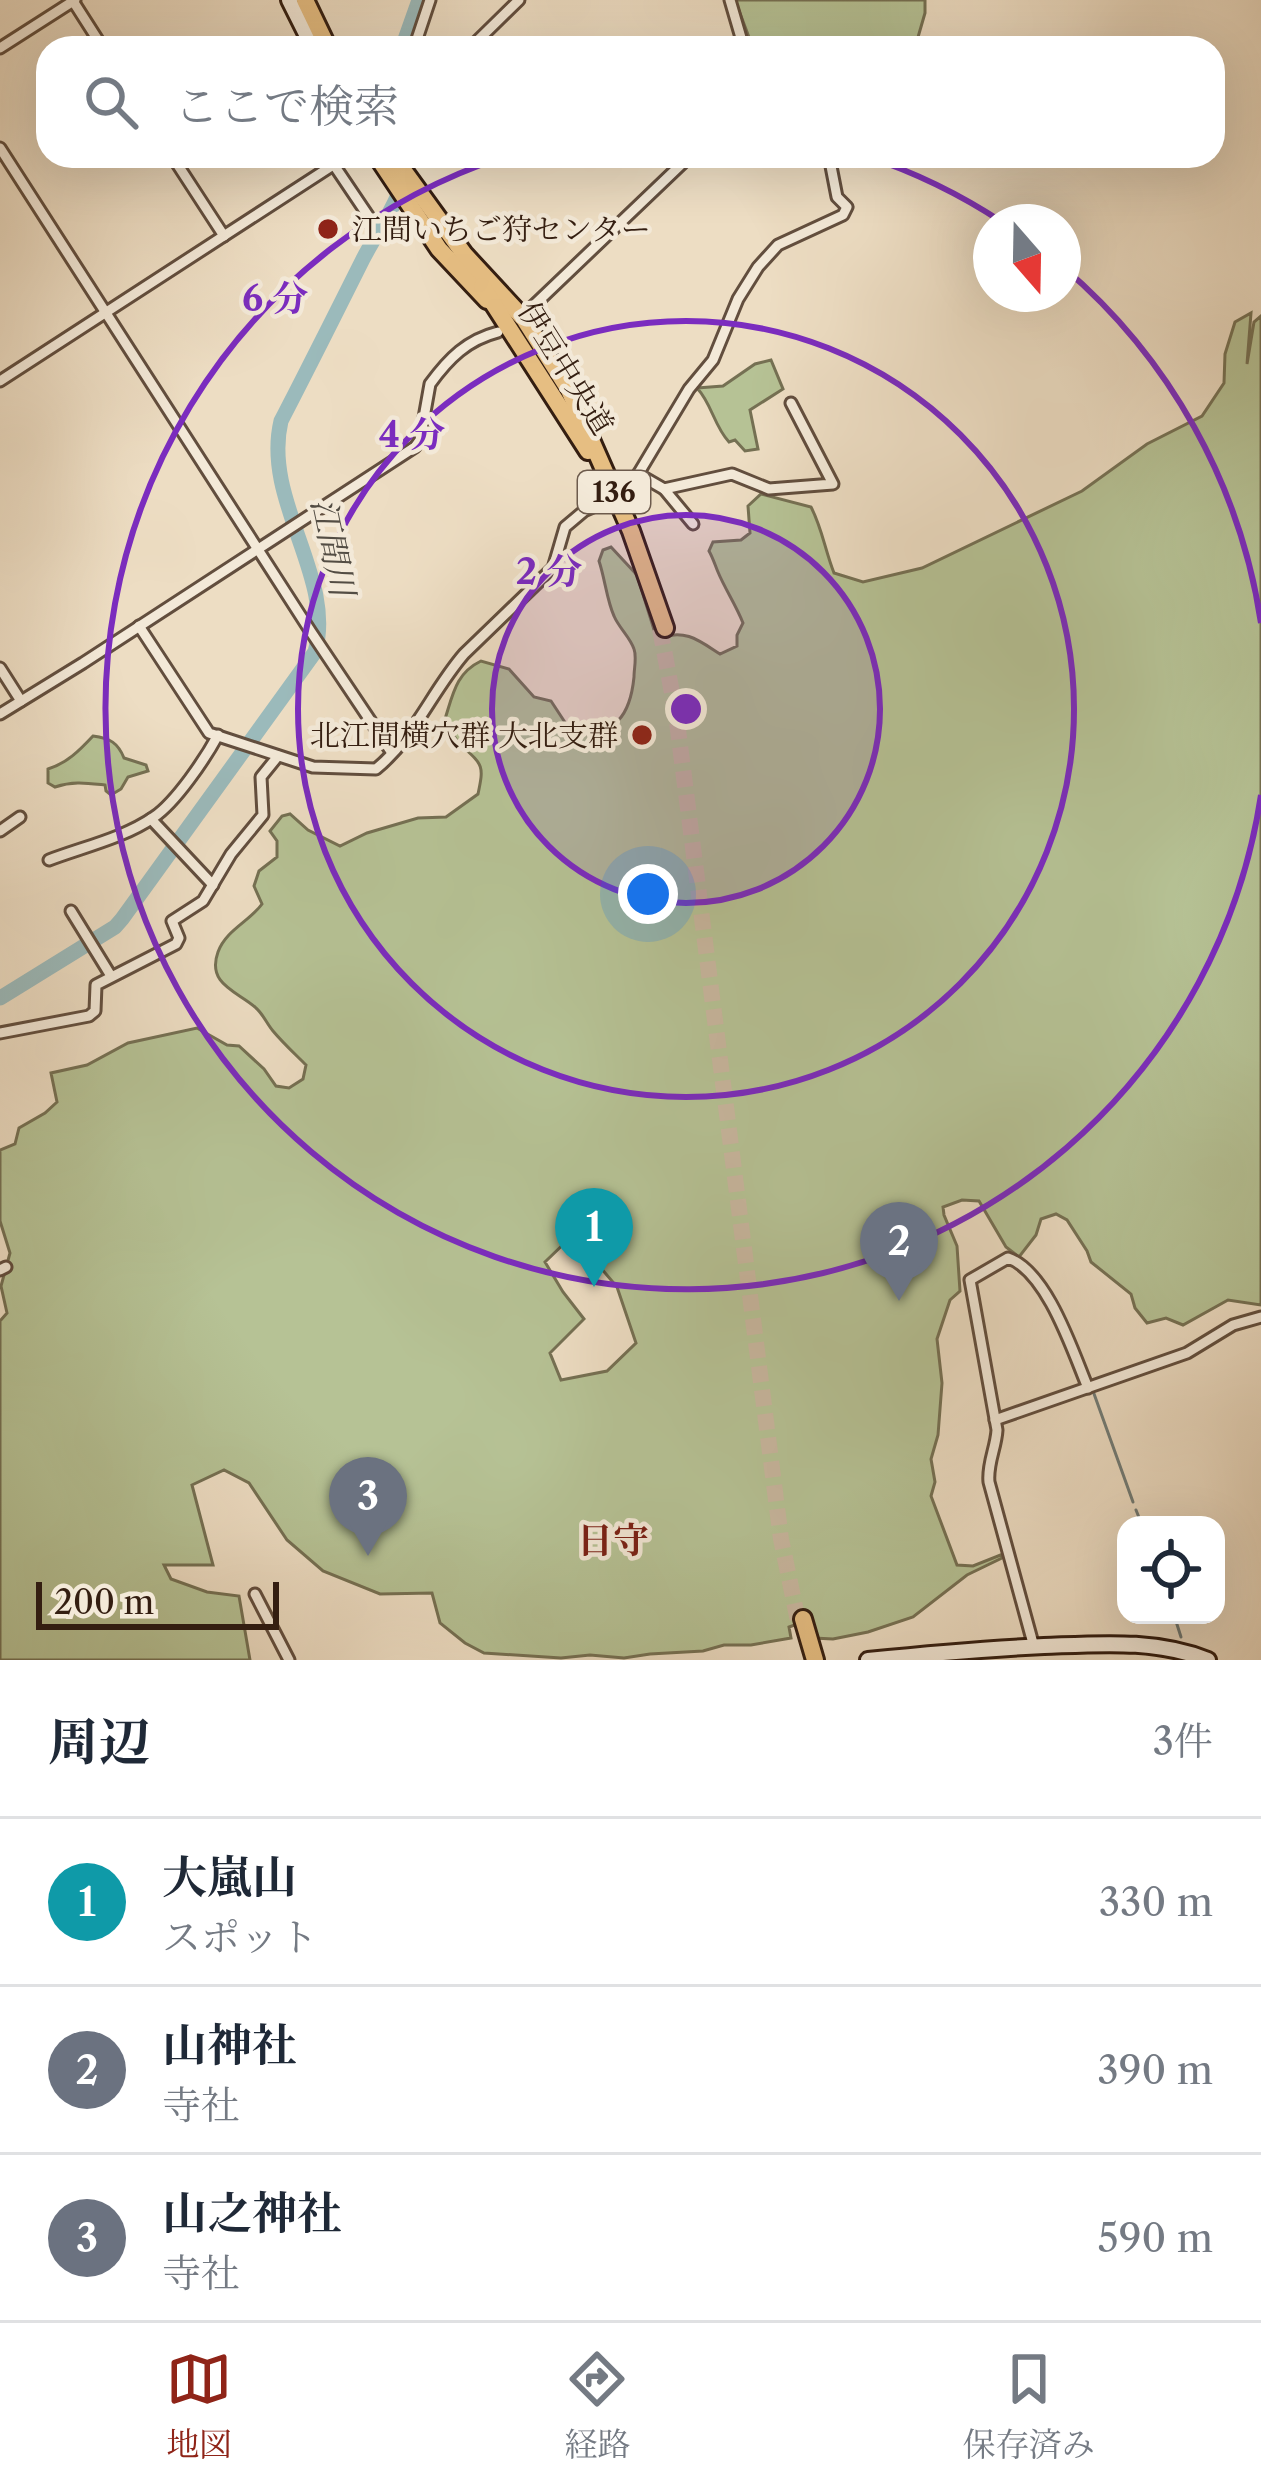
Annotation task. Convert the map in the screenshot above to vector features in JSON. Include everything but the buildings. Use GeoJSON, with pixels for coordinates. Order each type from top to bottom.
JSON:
{"type":"FeatureCollection","features":[{"type":"Feature","properties":{"kind":"highway"},"geometry":{"type":"LineString","coordinates":[[305,0],[323,36]]}},
{"type":"Feature","properties":{"kind":"highway","name":"136"},"geometry":{"type":"LineString","coordinates":[[397,168],[502,315]]}},
{"type":"Feature","properties":{"kind":"highway","name":"伊豆中央道"},"geometry":{"type":"LineString","coordinates":[[502,315],[530,326],[569,390],[631,531],[663,629]]}},
{"type":"Feature","properties":{"kind":"highway"},"geometry":{"type":"LineString","coordinates":[[801,1623],[813,1660]]}},
{"type":"Feature","properties":{"kind":"main road"},"geometry":{"type":"LineString","coordinates":[[289,0],[307,36]]}},
{"type":"Feature","properties":{"kind":"main road"},"geometry":{"type":"LineString","coordinates":[[868,1660],[1034,1647],[1150,1645],[1208,1660]]}},
{"type":"Feature","properties":{"kind":"street"},"geometry":{"type":"LineString","coordinates":[[418,36],[430,0]]}},
{"type":"Feature","properties":{"kind":"street"},"geometry":{"type":"LineString","coordinates":[[482,36],[519,0]]}},
{"type":"Feature","properties":{"kind":"street"},"geometry":{"type":"LineString","coordinates":[[730,0],[740,36]]}},
{"type":"Feature","properties":{"kind":"street"},"geometry":{"type":"LineString","coordinates":[[0,48],[74,1],[96,36]]}},
{"type":"Feature","properties":{"kind":"street"},"geometry":{"type":"LineString","coordinates":[[0,148],[392,753]]}},
{"type":"Feature","properties":{"kind":"street"},"geometry":{"type":"LineString","coordinates":[[180,168],[224,236]]}},
{"type":"Feature","properties":{"kind":"street"},"geometry":{"type":"LineString","coordinates":[[0,382],[329,168]]}},
{"type":"Feature","properties":{"kind":"street"},"geometry":{"type":"LineString","coordinates":[[336,168],[369,217]]}},
{"type":"Feature","properties":{"kind":"street"},"geometry":{"type":"LineString","coordinates":[[529,310],[677,168]]}},
{"type":"Feature","properties":{"kind":"street"},"geometry":{"type":"LineString","coordinates":[[622,495],[689,389],[713,360],[738,298],[758,267],[778,245],[843,215],[848,207],[838,197],[832,168]]}},
{"type":"Feature","properties":{"kind":"street"},"geometry":{"type":"LineString","coordinates":[[0,714],[415,447],[435,376],[502,315]]}},
{"type":"Feature","properties":{"kind":"street"},"geometry":{"type":"LineString","coordinates":[[664,489],[732,474],[769,489],[833,484],[791,403]]}},
{"type":"Feature","properties":{"kind":"street"},"geometry":{"type":"LineString","coordinates":[[638,474],[664,489],[693,524]]}},
{"type":"Feature","properties":{"kind":"street"},"geometry":{"type":"LineString","coordinates":[[139,626],[204,728],[313,766],[371,770],[381,766],[420,721],[458,662],[553,568],[565,527],[584,511],[609,500]]}},
{"type":"Feature","properties":{"kind":"street"},"geometry":{"type":"LineString","coordinates":[[0,668],[22,701]]}},
{"type":"Feature","properties":{"kind":"street"},"geometry":{"type":"LineString","coordinates":[[49,860],[151,819],[170,802],[218,735]]}},
{"type":"Feature","properties":{"kind":"street"},"geometry":{"type":"LineString","coordinates":[[0,1033],[73,1021],[93,1013],[94,987],[176,944],[179,938],[172,921],[203,902],[231,854],[263,815],[261,777],[278,756]]}},
{"type":"Feature","properties":{"kind":"street"},"geometry":{"type":"LineString","coordinates":[[0,831],[20,818]]}},
{"type":"Feature","properties":{"kind":"street"},"geometry":{"type":"LineString","coordinates":[[151,819],[213,885]]}},
{"type":"Feature","properties":{"kind":"street"},"geometry":{"type":"LineString","coordinates":[[71,911],[111,976]]}},
{"type":"Feature","properties":{"kind":"street"},"geometry":{"type":"LineString","coordinates":[[1034,1647],[989,1482],[995,1420],[970,1282],[1008,1258],[1024,1267],[1060,1318],[1088,1388]]}},
{"type":"Feature","properties":{"kind":"street"},"geometry":{"type":"LineString","coordinates":[[995,1420],[1192,1351],[1233,1324],[1261,1317]]}},
{"type":"Feature","properties":{"kind":"street"},"geometry":{"type":"LineString","coordinates":[[255,1594],[290,1660]]}},
{"type":"Feature","properties":{"kind":"green space"},"geometry":{"type":"Polygon","coordinates":[[[735,0],[925,0],[918,36],[748,36],[735,0]]]}},
{"type":"Feature","properties":{"kind":"green space"},"geometry":{"type":"Polygon","coordinates":[[[1251,313],[1247,364],[1254,322],[1261,316],[1261,1305],[1228,1300],[1183,1325],[1166,1318],[1147,1323],[1131,1294],[1091,1262],[1067,1220],[1056,1214],[1041,1219],[1036,1235],[1019,1257],[1006,1247],[979,1201],[962,1200],[943,1207],[957,1246],[960,1291],[950,1300],[937,1339],[942,1383],[931,1496],[957,1565],[973,1566],[1004,1557],[967,1575],[913,1617],[868,1632],[814,1638],[808,1620],[789,1627],[791,1638],[703,1651],[624,1658],[484,1653],[440,1623],[432,1593],[380,1594],[323,1571],[287,1540],[249,1483],[224,1470],[192,1485],[213,1565],[164,1565],[171,1579],[207,1592],[239,1596],[250,1660],[0,1660],[0,1321],[7,1313],[1,1286],[10,1253],[0,1221],[0,1150],[15,1144],[19,1128],[57,1102],[51,1073],[87,1065],[128,1043],[197,1028],[227,1045],[239,1046],[276,1086],[289,1088],[303,1079],[306,1065],[258,1010],[220,980],[215,963],[227,938],[262,904],[254,886],[259,871],[277,857],[277,841],[270,831],[282,816],[290,814],[308,830],[340,846],[418,818],[446,817],[478,794],[480,767],[445,719],[461,678],[481,661],[509,669],[534,697],[551,701],[574,736],[610,727],[629,703],[635,655],[610,604],[599,561],[603,550],[611,547],[637,575],[656,636],[685,636],[720,654],[737,646],[743,623],[709,551],[713,542],[741,540],[750,533],[748,506],[761,494],[811,507],[834,573],[863,582],[922,568],[1082,491],[1147,444],[1202,416],[1224,383],[1225,354],[1235,322],[1251,313]],[[573,1235],[545,1262],[584,1319],[550,1353],[561,1380],[607,1371],[636,1343],[617,1287],[573,1235]]]}},
{"type":"Feature","properties":{"kind":"green space"},"geometry":{"type":"Polygon","coordinates":[[[771,360],[783,389],[750,410],[758,449],[745,451],[724,436],[697,388],[723,386],[755,364],[771,360]]]}},
{"type":"Feature","properties":{"kind":"green space"},"geometry":{"type":"Polygon","coordinates":[[[93,736],[113,742],[124,758],[146,765],[148,771],[128,777],[111,795],[105,785],[55,787],[48,783],[48,769],[72,756],[93,736]]]}},
{"type":"Feature","properties":{"kind":"waterway","name":"江間川"},"geometry":{"type":"LineString","coordinates":[[406,36],[419,0]]}},
{"type":"Feature","properties":{"kind":"waterway","name":"江間川"},"geometry":{"type":"LineString","coordinates":[[0,998],[115,927],[315,652],[316,596],[281,480],[281,421],[397,197],[405,168]]}},
{"type":"Feature","properties":{"kind":"waterway"},"geometry":{"type":"LineString","coordinates":[[1093,1391],[1133,1502]]}},
{"type":"Feature","properties":{"kind":"waterway"},"geometry":{"type":"LineString","coordinates":[[1136,1510],[1138,1516]]}},
{"type":"Feature","properties":{"kind":"waterway"},"geometry":{"type":"LineString","coordinates":[[1177,1624],[1181,1637]]}},
{"type":"Feature","properties":{"kind":"tunnel"},"geometry":{"type":"LineString","coordinates":[[660,629],[676,714],[781,1539],[798,1621]]}},
{"type":"Feature","properties":{"kind":"place","name":"江間いちご狩センター"},"geometry":{"type":"Point","coordinates":[328,229]}},
{"type":"Feature","properties":{"kind":"place","name":"北江間横穴群 大北支群"},"geometry":{"type":"Point","coordinates":[642,735]}},
{"type":"Feature","properties":{"kind":"place","name":"大嵐山"},"geometry":{"type":"Point","coordinates":[594,1287]}},
{"type":"Feature","properties":{"kind":"place","name":"山神社"},"geometry":{"type":"Point","coordinates":[899,1301]}},
{"type":"Feature","properties":{"kind":"place","name":"山之神社"},"geometry":{"type":"Point","coordinates":[368,1556]}},
{"type":"Feature","properties":{"kind":"district","name":"日守"},"geometry":{"type":"Point","coordinates":[613,1540]}}]}
